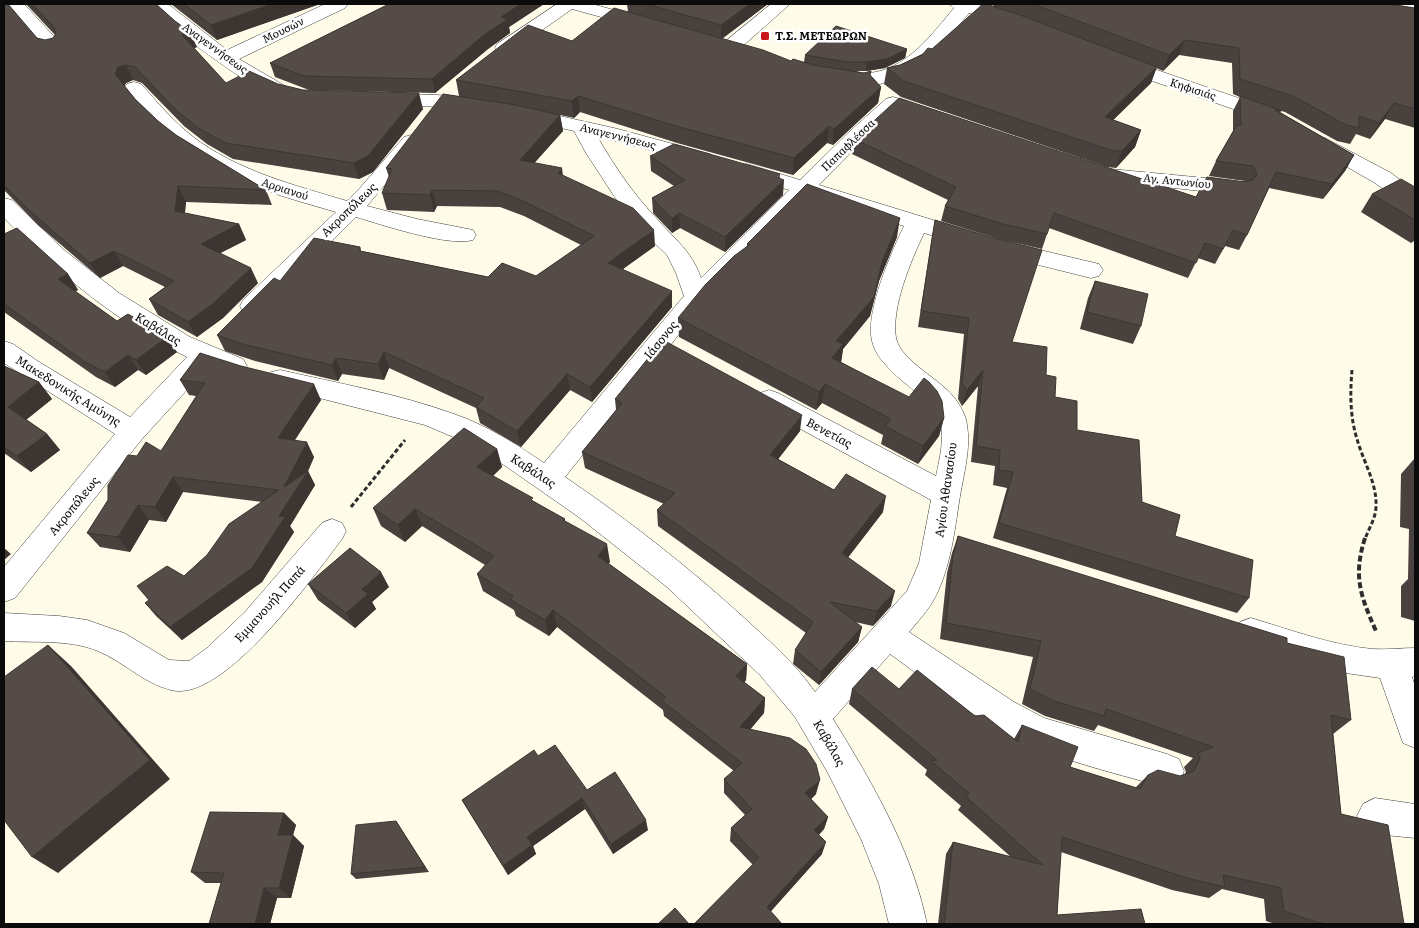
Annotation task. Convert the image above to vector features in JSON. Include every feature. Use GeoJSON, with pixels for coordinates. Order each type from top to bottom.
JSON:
{"type":"FeatureCollection","features":[{"type":"Feature","properties":{"kind":"street"},"geometry":{"type":"LineString","coordinates":[[15,4],[54,48]]}},
{"type":"Feature","properties":{"kind":"street","name":"Αναγεννήσεως"},"geometry":{"type":"LineString","coordinates":[[158,4],[265,83],[280,91],[300,97]]}},
{"type":"Feature","properties":{"kind":"street"},"geometry":{"type":"LineString","coordinates":[[484,63],[577,4],[654,26]]}},
{"type":"Feature","properties":{"kind":"street"},"geometry":{"type":"LineString","coordinates":[[729,48],[781,4]]}},
{"type":"Feature","properties":{"kind":"street"},"geometry":{"type":"LineString","coordinates":[[819,76],[845,80],[869,80],[890,76],[911,65],[924,53],[963,4],[1032,28]]}},
{"type":"Feature","properties":{"kind":"street"},"geometry":{"type":"LineString","coordinates":[[1410,4],[1415,5]]}},
{"type":"Feature","properties":{"kind":"street","name":"Μουσών"},"geometry":{"type":"LineString","coordinates":[[228,57],[331,5]]}},
{"type":"Feature","properties":{"kind":"street"},"geometry":{"type":"LineString","coordinates":[[710,43],[747,54]]}},
{"type":"Feature","properties":{"kind":"street","name":"Κηφισιάς"},"geometry":{"type":"LineString","coordinates":[[1101,56],[1264,113],[1410,193]]}},
{"type":"Feature","properties":{"kind":"street","name":"Παπαφλέσσα"},"geometry":{"type":"LineString","coordinates":[[804,187],[901,106],[869,80]]}},
{"type":"Feature","properties":{"kind":"street","name":"Ακροπόλεως"},"geometry":{"type":"LineString","coordinates":[[4,589],[134,432],[230,328],[382,178],[429,116],[459,83]]}},
{"type":"Feature","properties":{"kind":"street","name":"Αρριανού"},"geometry":{"type":"LineString","coordinates":[[134,88],[186,141],[207,155],[253,178],[351,209],[423,228],[464,235]]}},
{"type":"Feature","properties":{"kind":"street","name":"Αναγεννήσεως"},"geometry":{"type":"LineString","coordinates":[[363,99],[429,116],[497,108],[581,126],[727,164],[994,246],[1091,270]]}},
{"type":"Feature","properties":{"kind":"street"},"geometry":{"type":"LineString","coordinates":[[581,126],[596,153],[624,194],[650,226],[676,251],[688,273],[696,297]]}},
{"type":"Feature","properties":{"kind":"street","name":"Αγ. Αντωνίου"},"geometry":{"type":"LineString","coordinates":[[1078,167],[1104,175],[1174,180],[1236,188]]}},
{"type":"Feature","properties":{"kind":"street","name":"Ιάσονος"},"geometry":{"type":"LineString","coordinates":[[547,479],[669,346],[696,297],[804,187]]}},
{"type":"Feature","properties":{"kind":"street","name":"Καβάλας"},"geometry":{"type":"LineString","coordinates":[[4,205],[21,237],[116,304],[204,355],[250,371],[317,389],[446,420],[547,479],[625,535],[692,591],[785,680],[814,717],[876,831],[898,882],[908,924]]}},
{"type":"Feature","properties":{"kind":"street","name":"Αγίου Αθανασίου"},"geometry":{"type":"LineString","coordinates":[[814,717],[908,614],[954,540],[946,495],[954,445],[954,424],[950,414],[935,393],[894,358],[883,338],[886,312],[896,274],[903,251],[917,223]]}},
{"type":"Feature","properties":{"kind":"street","name":"Μακεδονικής Αμύνης"},"geometry":{"type":"LineString","coordinates":[[4,350],[30,369],[134,432]]}},
{"type":"Feature","properties":{"kind":"street","name":"Βενετίας"},"geometry":{"type":"LineString","coordinates":[[747,388],[946,495]]}},
{"type":"Feature","properties":{"kind":"street","name":"Εμμανουήλ Παπά"},"geometry":{"type":"LineString","coordinates":[[4,627],[73,631],[96,636],[113,643],[159,671],[172,676],[198,673],[238,640],[271,605],[332,531]]}},
{"type":"Feature","properties":{"kind":"street"},"geometry":{"type":"LineString","coordinates":[[1229,625],[1324,655],[1363,664],[1404,664],[1415,732]]}},
{"type":"Feature","properties":{"kind":"street"},"geometry":{"type":"LineString","coordinates":[[888,635],[1002,713],[1035,731],[1068,744],[1167,771]]}},
{"type":"Feature","properties":{"kind":"street"},"geometry":{"type":"LineString","coordinates":[[1375,816],[1415,821]]}},
{"type":"Feature","properties":{"kind":"path"},"geometry":{"type":"LineString","coordinates":[[1352,370],[1351,417],[1370,475],[1376,505],[1374,518],[1358,558],[1356,573],[1359,590],[1368,614],[1404,664]]}},
{"type":"Feature","properties":{"kind":"path"},"geometry":{"type":"LineString","coordinates":[[332,531],[426,415]]}},
{"type":"Feature","properties":{"kind":"building"},"geometry":{"type":"Polygon","coordinates":[[[4,4],[8,4],[37,38],[45,40],[53,38],[56,34],[54,27],[32,4],[156,4],[190,32],[182,35],[226,83],[249,71],[278,84],[303,90],[419,93],[368,156],[354,163],[226,143],[200,129],[176,110],[135,67],[126,65],[118,67],[115,74],[135,99],[158,121],[176,135],[266,190],[178,186],[175,211],[239,224],[201,244],[251,268],[215,302],[188,322],[149,299],[174,281],[114,251],[90,263],[29,210],[4,185],[4,4]]]}},
{"type":"Feature","properties":{"kind":"building"},"geometry":{"type":"Polygon","coordinates":[[[184,4],[272,4],[211,25],[184,4]]]}},
{"type":"Feature","properties":{"kind":"building"},"geometry":{"type":"Polygon","coordinates":[[[389,4],[521,4],[501,17],[508,19],[485,34],[432,79],[304,76],[270,63],[389,4]]]}},
{"type":"Feature","properties":{"kind":"building"},"geometry":{"type":"Polygon","coordinates":[[[646,4],[750,4],[721,25],[646,4]]]}},
{"type":"Feature","properties":{"kind":"building"},"geometry":{"type":"Polygon","coordinates":[[[983,4],[1020,15],[1157,67],[1105,117],[1141,130],[1122,151],[1113,151],[904,81],[887,68],[900,65],[922,55],[928,48],[932,49],[983,4]]]}},
{"type":"Feature","properties":{"kind":"building"},"geometry":{"type":"Polygon","coordinates":[[[1033,4],[1388,4],[1415,8],[1415,109],[1394,103],[1379,123],[1359,116],[1359,128],[1346,125],[1293,96],[1240,79],[1239,48],[1185,40],[1169,55],[1033,4]]]}},
{"type":"Feature","properties":{"kind":"building"},"geometry":{"type":"Polygon","coordinates":[[[614,8],[763,50],[791,61],[793,59],[813,65],[864,73],[871,71],[870,75],[881,87],[834,129],[829,126],[794,158],[676,126],[578,96],[572,101],[456,80],[528,25],[572,41],[614,8]]]}},
{"type":"Feature","properties":{"kind":"building"},"geometry":{"type":"Polygon","coordinates":[[[836,26],[907,49],[887,59],[867,62],[847,62],[805,55],[836,26]]]}},
{"type":"Feature","properties":{"kind":"building"},"geometry":{"type":"Polygon","coordinates":[[[443,94],[516,105],[560,115],[520,160],[562,168],[558,173],[633,208],[654,230],[608,263],[672,291],[590,387],[567,374],[517,431],[476,407],[484,398],[384,352],[378,364],[336,358],[332,365],[246,345],[217,335],[274,278],[280,281],[314,238],[360,247],[360,251],[488,277],[502,263],[536,276],[594,236],[521,200],[497,191],[432,190],[430,195],[382,193],[392,169],[386,168],[443,94]]]}},
{"type":"Feature","properties":{"kind":"building"},"geometry":{"type":"Polygon","coordinates":[[[1240,96],[1281,111],[1275,110],[1354,155],[1332,184],[1276,172],[1247,235],[1233,230],[1223,249],[1205,243],[1196,263],[1054,213],[1047,234],[1003,224],[945,206],[956,187],[854,139],[899,98],[1196,197],[1207,177],[1245,182],[1253,180],[1257,174],[1253,166],[1216,161],[1237,125],[1241,125],[1240,96]]]}},
{"type":"Feature","properties":{"kind":"building"},"geometry":{"type":"Polygon","coordinates":[[[674,144],[780,174],[776,177],[784,180],[725,237],[679,213],[672,219],[652,198],[685,180],[650,156],[674,144]]]}},
{"type":"Feature","properties":{"kind":"building"},"geometry":{"type":"Polygon","coordinates":[[[1401,179],[1415,187],[1415,220],[1372,194],[1401,179]]]}},
{"type":"Feature","properties":{"kind":"building"},"geometry":{"type":"Polygon","coordinates":[[[807,184],[900,218],[882,262],[874,297],[836,341],[843,344],[832,358],[909,397],[924,378],[929,382],[937,391],[942,401],[944,418],[923,446],[885,426],[891,419],[825,384],[819,392],[678,318],[705,285],[734,256],[749,245],[747,244],[807,184]]]}},
{"type":"Feature","properties":{"kind":"building"},"geometry":{"type":"Polygon","coordinates":[[[935,220],[990,237],[1042,250],[1012,342],[1047,347],[1046,375],[1056,377],[1055,397],[1077,401],[1077,430],[1139,440],[1142,502],[1180,515],[1175,536],[1253,560],[1249,598],[999,523],[1013,472],[999,470],[1000,450],[976,446],[983,370],[967,390],[962,383],[969,318],[921,311],[935,220]]]}},
{"type":"Feature","properties":{"kind":"building"},"geometry":{"type":"Polygon","coordinates":[[[17,228],[68,274],[58,279],[117,321],[128,314],[167,337],[136,360],[128,355],[105,372],[85,362],[4,304],[4,234],[17,228]]]}},
{"type":"Feature","properties":{"kind":"building"},"geometry":{"type":"Polygon","coordinates":[[[1095,281],[1148,294],[1141,326],[1087,312],[1095,281]]]}},
{"type":"Feature","properties":{"kind":"building"},"geometry":{"type":"Polygon","coordinates":[[[663,340],[802,415],[770,455],[834,490],[846,474],[886,496],[842,553],[895,591],[877,611],[830,602],[862,627],[821,672],[795,650],[813,622],[657,510],[675,493],[582,452],[622,403],[615,399],[663,340]]]}},
{"type":"Feature","properties":{"kind":"building"},"geometry":{"type":"Polygon","coordinates":[[[200,353],[241,366],[314,384],[278,438],[307,442],[284,487],[308,471],[279,516],[285,517],[252,568],[170,627],[145,603],[149,600],[137,586],[167,566],[184,576],[207,555],[229,524],[279,490],[173,477],[155,507],[138,505],[118,537],[87,533],[108,500],[108,485],[128,455],[137,456],[146,442],[161,451],[205,383],[180,380],[200,353]]]}},
{"type":"Feature","properties":{"kind":"building"},"geometry":{"type":"Polygon","coordinates":[[[4,366],[39,382],[8,407],[47,434],[17,456],[4,447],[4,366]]]}},
{"type":"Feature","properties":{"kind":"building"},"geometry":{"type":"Polygon","coordinates":[[[464,428],[497,449],[477,467],[533,498],[531,500],[565,519],[563,520],[607,544],[598,556],[747,664],[736,676],[765,698],[740,727],[790,738],[806,749],[816,764],[820,780],[805,793],[828,817],[814,830],[826,842],[767,907],[782,924],[694,924],[759,858],[731,828],[752,809],[724,779],[742,763],[662,701],[666,697],[553,610],[545,620],[511,600],[513,596],[477,574],[494,556],[415,509],[398,525],[373,508],[464,428]]]}},
{"type":"Feature","properties":{"kind":"building"},"geometry":{"type":"Polygon","coordinates":[[[958,536],[1287,638],[1287,643],[1344,657],[1351,720],[1331,715],[1341,814],[1388,825],[1404,924],[1327,924],[1316,922],[1284,911],[1281,888],[1223,875],[1225,887],[1187,878],[1062,837],[1057,915],[1141,909],[1145,924],[944,924],[953,842],[1043,865],[966,797],[969,793],[931,761],[937,760],[852,689],[872,667],[899,689],[917,670],[975,716],[984,715],[1018,742],[1022,725],[1078,747],[1070,767],[1140,789],[1148,775],[1158,770],[1180,776],[1194,771],[1200,758],[1198,753],[1213,747],[1106,709],[1104,716],[1054,701],[1030,689],[1041,641],[946,623],[953,556],[958,536]]]}},
{"type":"Feature","properties":{"kind":"building"},"geometry":{"type":"Polygon","coordinates":[[[350,548],[381,572],[362,589],[368,594],[346,613],[308,584],[350,548]]]}},
{"type":"Feature","properties":{"kind":"building"},"geometry":{"type":"Polygon","coordinates":[[[48,645],[150,760],[32,857],[4,820],[4,677],[48,645]]]}},
{"type":"Feature","properties":{"kind":"building"},"geometry":{"type":"Polygon","coordinates":[[[555,745],[587,790],[615,772],[646,820],[611,844],[582,798],[527,837],[532,845],[503,866],[462,800],[534,750],[538,756],[555,745]]]}},
{"type":"Feature","properties":{"kind":"building"},"geometry":{"type":"Polygon","coordinates":[[[210,812],[284,813],[278,835],[293,835],[279,888],[264,888],[255,924],[209,924],[224,873],[191,872],[210,812]]]}},
{"type":"Feature","properties":{"kind":"building"},"geometry":{"type":"Polygon","coordinates":[[[396,821],[425,867],[351,874],[356,825],[396,821]]]}},
{"type":"Feature","properties":{"kind":"building"},"geometry":{"type":"Polygon","coordinates":[[[675,908],[689,924],[658,924],[675,908]]]}},
{"type":"Feature","properties":{"kind":"place","name":"Τ.Σ. ΜΕΤΕΩΡΩΝ"},"geometry":{"type":"Point","coordinates":[765,36]}}]}
